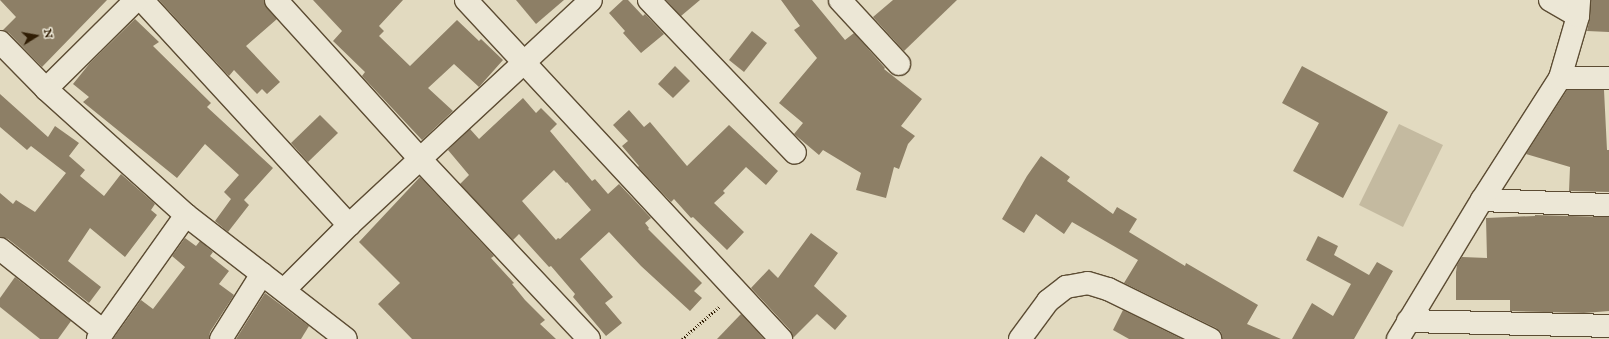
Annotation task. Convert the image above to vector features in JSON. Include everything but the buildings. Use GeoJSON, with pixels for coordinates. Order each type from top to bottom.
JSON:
{"type":"FeatureCollection","features":[{"type":"Feature","properties":{"kind":"street"},"geometry":{"type":"LineString","coordinates":[[46,89],[136,0]]}},
{"type":"Feature","properties":{"kind":"street"},"geometry":{"type":"LineString","coordinates":[[142,0],[349,225]]}},
{"type":"Feature","properties":{"kind":"street"},"geometry":{"type":"LineString","coordinates":[[276,0],[421,160],[589,339]]}},
{"type":"Feature","properties":{"kind":"street"},"geometry":{"type":"LineString","coordinates":[[466,0],[781,339]]}},
{"type":"Feature","properties":{"kind":"street"},"geometry":{"type":"LineString","coordinates":[[284,290],[349,225],[421,160],[523,62],[591,0]]}},
{"type":"Feature","properties":{"kind":"street"},"geometry":{"type":"LineString","coordinates":[[648,0],[795,153]]}},
{"type":"Feature","properties":{"kind":"street"},"geometry":{"type":"LineString","coordinates":[[840,0],[899,64]]}},
{"type":"Feature","properties":{"kind":"street"},"geometry":{"type":"LineString","coordinates":[[1403,330],[1482,200],[1560,78],[1578,8],[1550,0]]}},
{"type":"Feature","properties":{"kind":"street"},"geometry":{"type":"LineString","coordinates":[[0,42],[46,89],[186,215],[346,339]]}},
{"type":"Feature","properties":{"kind":"street"},"geometry":{"type":"LineString","coordinates":[[1560,78],[1609,78]]}},
{"type":"Feature","properties":{"kind":"street"},"geometry":{"type":"LineString","coordinates":[[1482,200],[1609,205]]}},
{"type":"Feature","properties":{"kind":"street"},"geometry":{"type":"LineString","coordinates":[[0,249],[100,335],[186,215]]}},
{"type":"Feature","properties":{"kind":"street"},"geometry":{"type":"LineString","coordinates":[[221,339],[262,274]]}},
{"type":"Feature","properties":{"kind":"street"},"geometry":{"type":"LineString","coordinates":[[1020,339],[1048,301],[1066,287],[1088,284],[1108,288],[1210,339]]}},
{"type":"Feature","properties":{"kind":"street"},"geometry":{"type":"LineString","coordinates":[[1403,330],[1609,326]]}},
{"type":"Feature","properties":{"kind":"path"},"geometry":{"type":"LineString","coordinates":[[682,339],[737,291]]}},
{"type":"Feature","properties":{"kind":"shaded area"},"geometry":{"type":"Polygon","coordinates":[[[1399,124],[1443,145],[1403,227],[1359,205],[1399,124]]]}}]}
